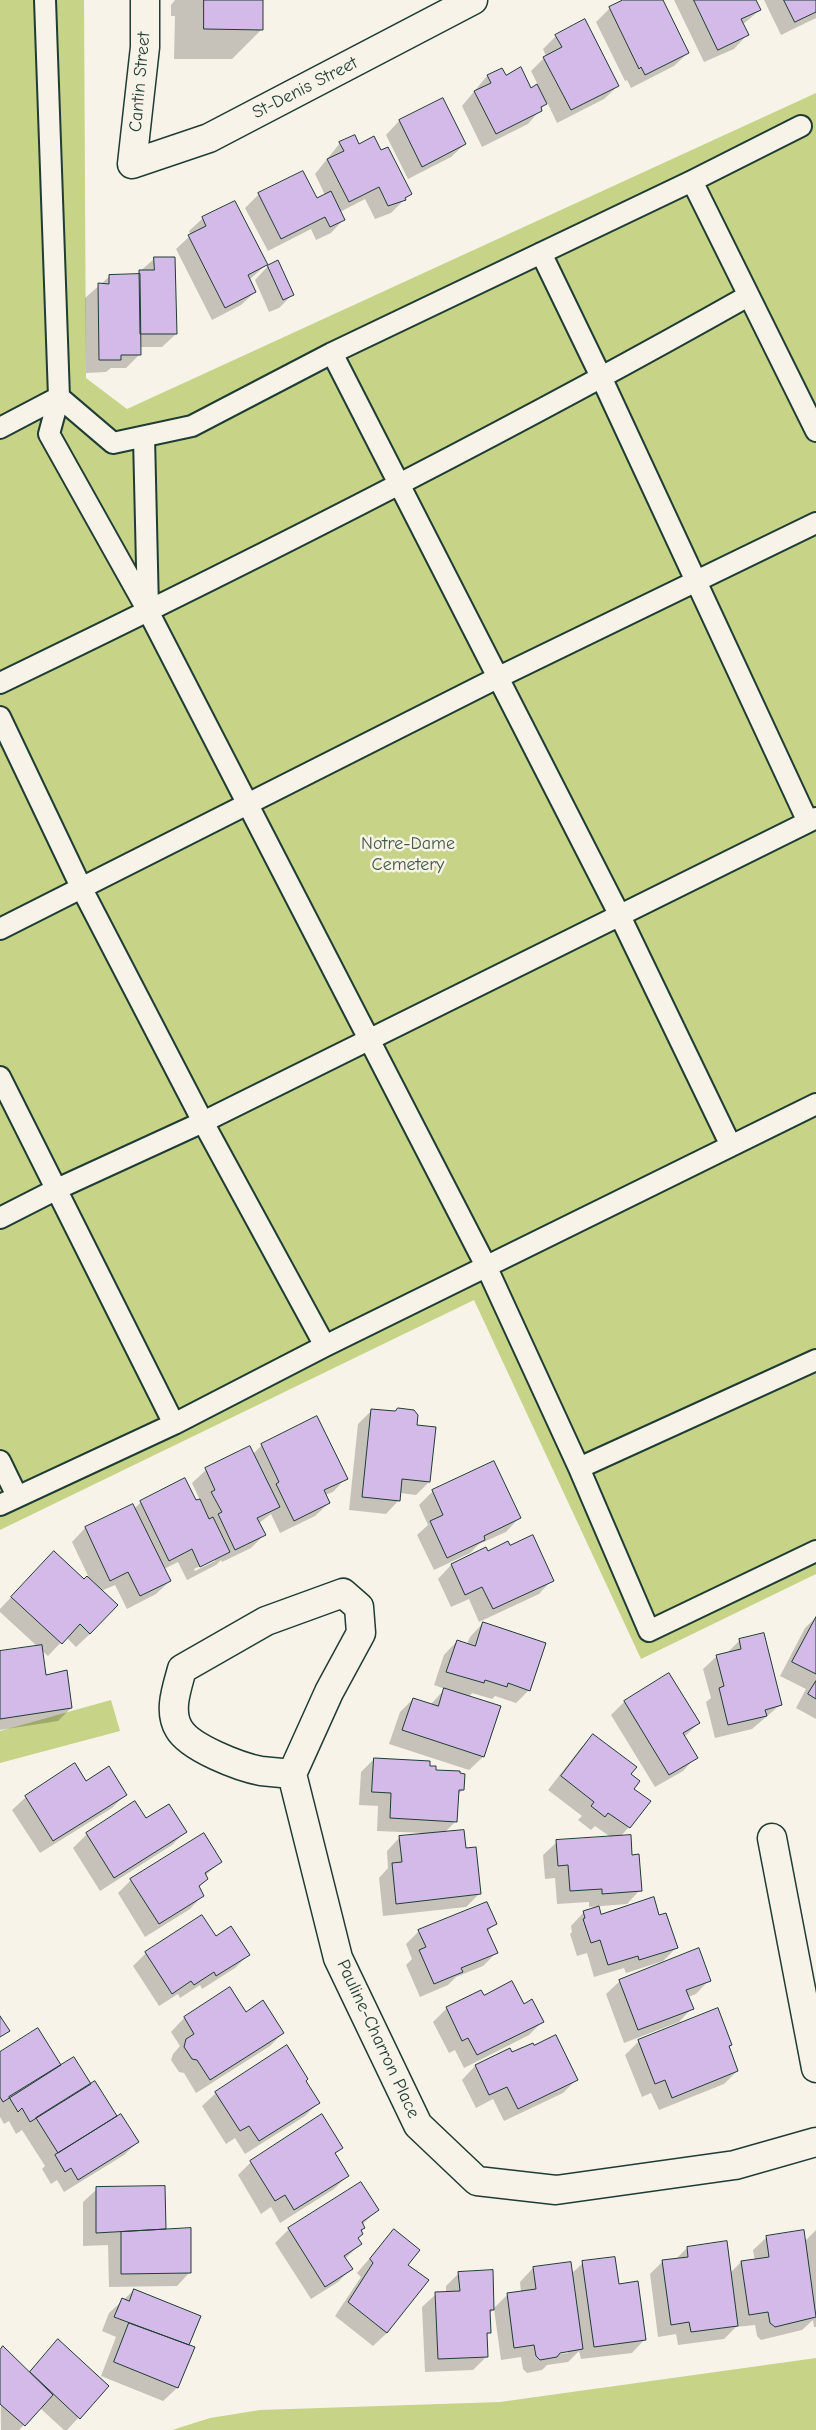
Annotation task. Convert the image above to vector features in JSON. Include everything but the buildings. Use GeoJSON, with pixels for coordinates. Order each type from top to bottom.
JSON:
{"type":"FeatureCollection","features":[{"type":"Feature","properties":{"kind":"street","name":"Cantin Street"},"geometry":{"type":"LineString","coordinates":[[132,164],[145,46],[145,0]]}},
{"type":"Feature","properties":{"kind":"street","name":"St-Denis Street"},"geometry":{"type":"LineString","coordinates":[[132,164],[209,138],[473,0]]}},
{"type":"Feature","properties":{"kind":"street"},"geometry":{"type":"LineString","coordinates":[[344,1593],[359,1607],[361,1632],[329,1692],[292,1774],[260,1770],[224,1758],[196,1744],[179,1729],[173,1703],[182,1669],[266,1621],[344,1593]]}},
{"type":"Feature","properties":{"kind":"street","name":"Pauline-Charron Place"},"geometry":{"type":"LineString","coordinates":[[292,1774],[338,1958],[418,2125],[477,2181],[556,2190],[735,2165],[816,2142]]}},
{"type":"Feature","properties":{"kind":"street"},"geometry":{"type":"LineString","coordinates":[[772,1838],[816,2068]]}},
{"type":"Feature","properties":{"kind":"lane"},"geometry":{"type":"LineString","coordinates":[[45,0],[59,397],[49,434],[148,612],[370,1038],[486,1268],[580,1468],[649,1631],[816,1551]]}},
{"type":"Feature","properties":{"kind":"lane"},"geometry":{"type":"LineString","coordinates":[[59,397],[113,443],[192,426],[332,353],[692,181],[802,126]]}},
{"type":"Feature","properties":{"kind":"lane"},"geometry":{"type":"LineString","coordinates":[[692,181],[816,431]]}},
{"type":"Feature","properties":{"kind":"lane"},"geometry":{"type":"LineString","coordinates":[[0,1218],[57,1189],[203,1122],[812,820],[541,253]]}},
{"type":"Feature","properties":{"kind":"lane"},"geometry":{"type":"LineString","coordinates":[[0,683],[148,612],[399,484],[602,378],[748,296]]}},
{"type":"Feature","properties":{"kind":"lane"},"geometry":{"type":"LineString","coordinates":[[332,353],[620,916],[731,1146]]}},
{"type":"Feature","properties":{"kind":"lane"},"geometry":{"type":"LineString","coordinates":[[0,428],[59,397]]}},
{"type":"Feature","properties":{"kind":"lane"},"geometry":{"type":"LineString","coordinates":[[144,437],[148,612]]}},
{"type":"Feature","properties":{"kind":"lane"},"geometry":{"type":"LineString","coordinates":[[0,929],[498,677],[816,523]]}},
{"type":"Feature","properties":{"kind":"lane"},"geometry":{"type":"LineString","coordinates":[[0,717],[81,887],[203,1122],[325,1346]]}},
{"type":"Feature","properties":{"kind":"lane"},"geometry":{"type":"LineString","coordinates":[[0,1077],[174,1424]]}},
{"type":"Feature","properties":{"kind":"lane"},"geometry":{"type":"LineString","coordinates":[[0,1461],[9,1501],[174,1424],[325,1346],[816,1104]]}},
{"type":"Feature","properties":{"kind":"lane"},"geometry":{"type":"LineString","coordinates":[[580,1468],[816,1360]]}},
{"type":"Feature","properties":{"kind":"green space","name":"Notre-Dame Cemetery"},"geometry":{"type":"Polygon","coordinates":[[[0,0],[84,0],[86,378],[127,409],[816,93],[816,1574],[641,1659],[474,1300],[0,1530],[0,0]]]}},
{"type":"Feature","properties":{"kind":"green space"},"geometry":{"type":"Polygon","coordinates":[[[111,1700],[120,1731],[0,1763],[0,1731],[111,1700]]]}},
{"type":"Feature","properties":{"kind":"green space"},"geometry":{"type":"Polygon","coordinates":[[[816,2358],[816,2430],[172,2430],[210,2418],[260,2410],[500,2402],[816,2358]]]}}]}
